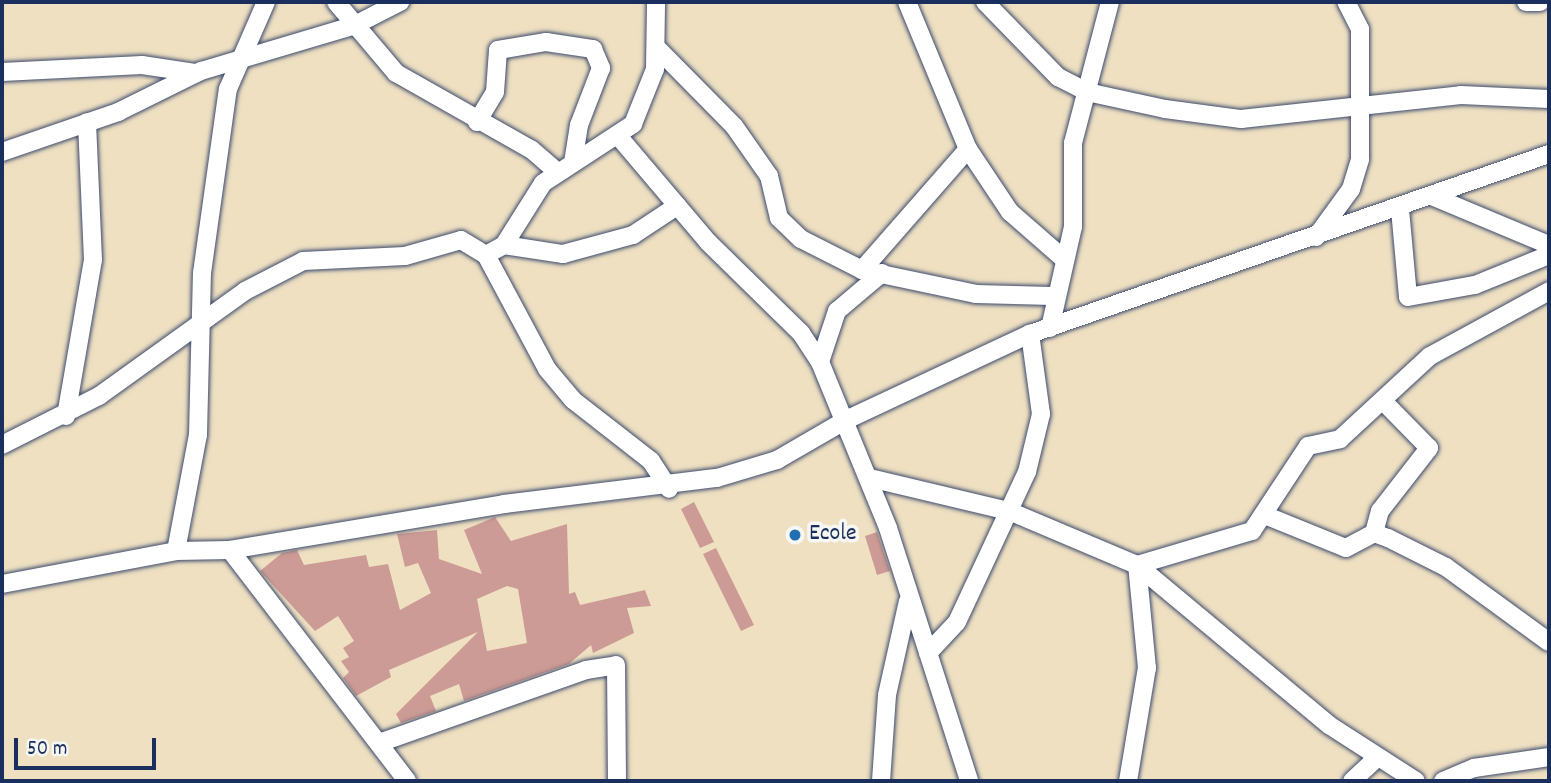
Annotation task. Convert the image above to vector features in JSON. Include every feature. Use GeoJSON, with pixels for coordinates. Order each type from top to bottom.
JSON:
{"type":"FeatureCollection","features":[{"type":"Feature","properties":{"kind":"street"},"geometry":{"type":"LineString","coordinates":[[176,551],[198,435],[202,273],[236,60],[266,2]]}},
{"type":"Feature","properties":{"kind":"street"},"geometry":{"type":"LineString","coordinates":[[337,2],[397,73],[477,122],[532,150],[557,172]]}},
{"type":"Feature","properties":{"kind":"street"},"geometry":{"type":"LineString","coordinates":[[2,152],[87,121],[196,73],[355,25],[400,2]]}},
{"type":"Feature","properties":{"kind":"street"},"geometry":{"type":"LineString","coordinates":[[486,255],[504,245],[531,196],[557,172],[619,137],[645,102],[658,49],[656,2]]}},
{"type":"Feature","properties":{"kind":"street"},"geometry":{"type":"LineString","coordinates":[[907,2],[968,149],[1010,212],[1065,260]]}},
{"type":"Feature","properties":{"kind":"street"},"geometry":{"type":"LineString","coordinates":[[985,2],[1036,61],[1087,92],[1241,119],[1461,95],[1549,99]]}},
{"type":"Feature","properties":{"kind":"street"},"geometry":{"type":"LineString","coordinates":[[1050,328],[1052,296],[1073,227],[1069,167],[1110,2]]}},
{"type":"Feature","properties":{"kind":"street"},"geometry":{"type":"LineString","coordinates":[[1316,237],[1358,173],[1363,104],[1360,29],[1346,2]]}},
{"type":"Feature","properties":{"kind":"street"},"geometry":{"type":"LineString","coordinates":[[1526,2],[1540,2]]}},
{"type":"Feature","properties":{"kind":"street"},"geometry":{"type":"LineString","coordinates":[[477,122],[495,92],[498,50],[546,42],[593,49],[601,68],[579,125],[573,163]]}},
{"type":"Feature","properties":{"kind":"street"},"geometry":{"type":"LineString","coordinates":[[658,49],[734,126],[769,176],[782,223],[862,270],[976,294],[1052,296]]}},
{"type":"Feature","properties":{"kind":"street"},"geometry":{"type":"LineString","coordinates":[[2,72],[142,65],[196,73]]}},
{"type":"Feature","properties":{"kind":"street"},"geometry":{"type":"LineString","coordinates":[[66,416],[93,260],[87,121]]}},
{"type":"Feature","properties":{"kind":"street"},"geometry":{"type":"LineString","coordinates":[[619,137],[677,206],[801,333],[820,362],[870,478],[969,781]]}},
{"type":"Feature","properties":{"kind":"street"},"geometry":{"type":"LineString","coordinates":[[862,270],[968,149]]}},
{"type":"Feature","properties":{"kind":"street"},"geometry":{"type":"LineString","coordinates":[[2,584],[176,551],[230,550],[503,504],[669,489],[777,460],[846,420],[1030,334],[1400,209],[1549,154]]}},
{"type":"Feature","properties":{"kind":"street"},"geometry":{"type":"LineString","coordinates":[[1434,197],[1549,245]]}},
{"type":"Feature","properties":{"kind":"street"},"geometry":{"type":"LineString","coordinates":[[504,245],[563,254],[633,235],[677,206]]}},
{"type":"Feature","properties":{"kind":"street"},"geometry":{"type":"LineString","coordinates":[[1400,209],[1408,297],[1475,285],[1549,255]]}},
{"type":"Feature","properties":{"kind":"street"},"geometry":{"type":"LineString","coordinates":[[2,445],[66,416],[201,324],[303,261],[405,256],[468,240],[486,255],[547,369],[573,400],[651,461],[669,489]]}},
{"type":"Feature","properties":{"kind":"street"},"geometry":{"type":"LineString","coordinates":[[820,362],[837,311],[882,273]]}},
{"type":"Feature","properties":{"kind":"street"},"geometry":{"type":"LineString","coordinates":[[1137,565],[1243,537],[1267,516],[1308,446],[1340,439],[1441,348],[1549,291]]}},
{"type":"Feature","properties":{"kind":"street"},"geometry":{"type":"LineString","coordinates":[[928,653],[957,622],[1009,511],[1039,433],[1041,389],[1030,334]]}},
{"type":"Feature","properties":{"kind":"street"},"geometry":{"type":"LineString","coordinates":[[1267,516],[1346,548],[1374,533],[1380,511],[1429,448],[1384,402]]}},
{"type":"Feature","properties":{"kind":"street"},"geometry":{"type":"LineString","coordinates":[[870,478],[1009,511],[1137,565],[1297,700],[1416,781]]}},
{"type":"Feature","properties":{"kind":"street"},"geometry":{"type":"LineString","coordinates":[[1374,533],[1446,567],[1549,642]]}},
{"type":"Feature","properties":{"kind":"street"},"geometry":{"type":"LineString","coordinates":[[230,550],[407,781]]}},
{"type":"Feature","properties":{"kind":"street"},"geometry":{"type":"LineString","coordinates":[[1128,781],[1147,667],[1137,565]]}},
{"type":"Feature","properties":{"kind":"street"},"geometry":{"type":"LineString","coordinates":[[881,781],[887,695],[908,601]]}},
{"type":"Feature","properties":{"kind":"street"},"geometry":{"type":"LineString","coordinates":[[379,743],[586,670],[616,665],[617,781]]}},
{"type":"Feature","properties":{"kind":"street"},"geometry":{"type":"LineString","coordinates":[[1352,781],[1378,757]]}},
{"type":"Feature","properties":{"kind":"street"},"geometry":{"type":"LineString","coordinates":[[1443,781],[1474,768],[1549,757]]}},
{"type":"Feature","properties":{"kind":"building"},"geometry":{"type":"Polygon","coordinates":[[[694,502],[714,542],[700,548],[681,509],[694,502]]]}},
{"type":"Feature","properties":{"kind":"building"},"geometry":{"type":"Polygon","coordinates":[[[495,517],[511,541],[567,524],[569,594],[575,592],[580,605],[645,590],[651,606],[627,608],[634,633],[593,653],[591,645],[569,664],[464,701],[459,684],[430,696],[436,711],[401,723],[396,714],[478,632],[389,670],[391,677],[356,696],[343,678],[349,672],[341,661],[349,657],[343,648],[354,641],[338,616],[315,631],[260,571],[282,553],[297,550],[304,565],[366,555],[369,567],[388,564],[400,610],[431,593],[418,563],[405,567],[397,534],[437,530],[439,559],[482,574],[464,530],[495,517]],[[507,586],[477,599],[487,651],[527,643],[518,589],[507,586]]]}},
{"type":"Feature","properties":{"kind":"building"},"geometry":{"type":"Polygon","coordinates":[[[877,532],[890,571],[877,575],[865,536],[877,532]]]}},
{"type":"Feature","properties":{"kind":"building"},"geometry":{"type":"Polygon","coordinates":[[[716,548],[754,625],[741,631],[703,554],[716,548]]]}},
{"type":"Feature","properties":{"kind":"place","name":"Ecole"},"geometry":{"type":"Point","coordinates":[795,535]}}]}
